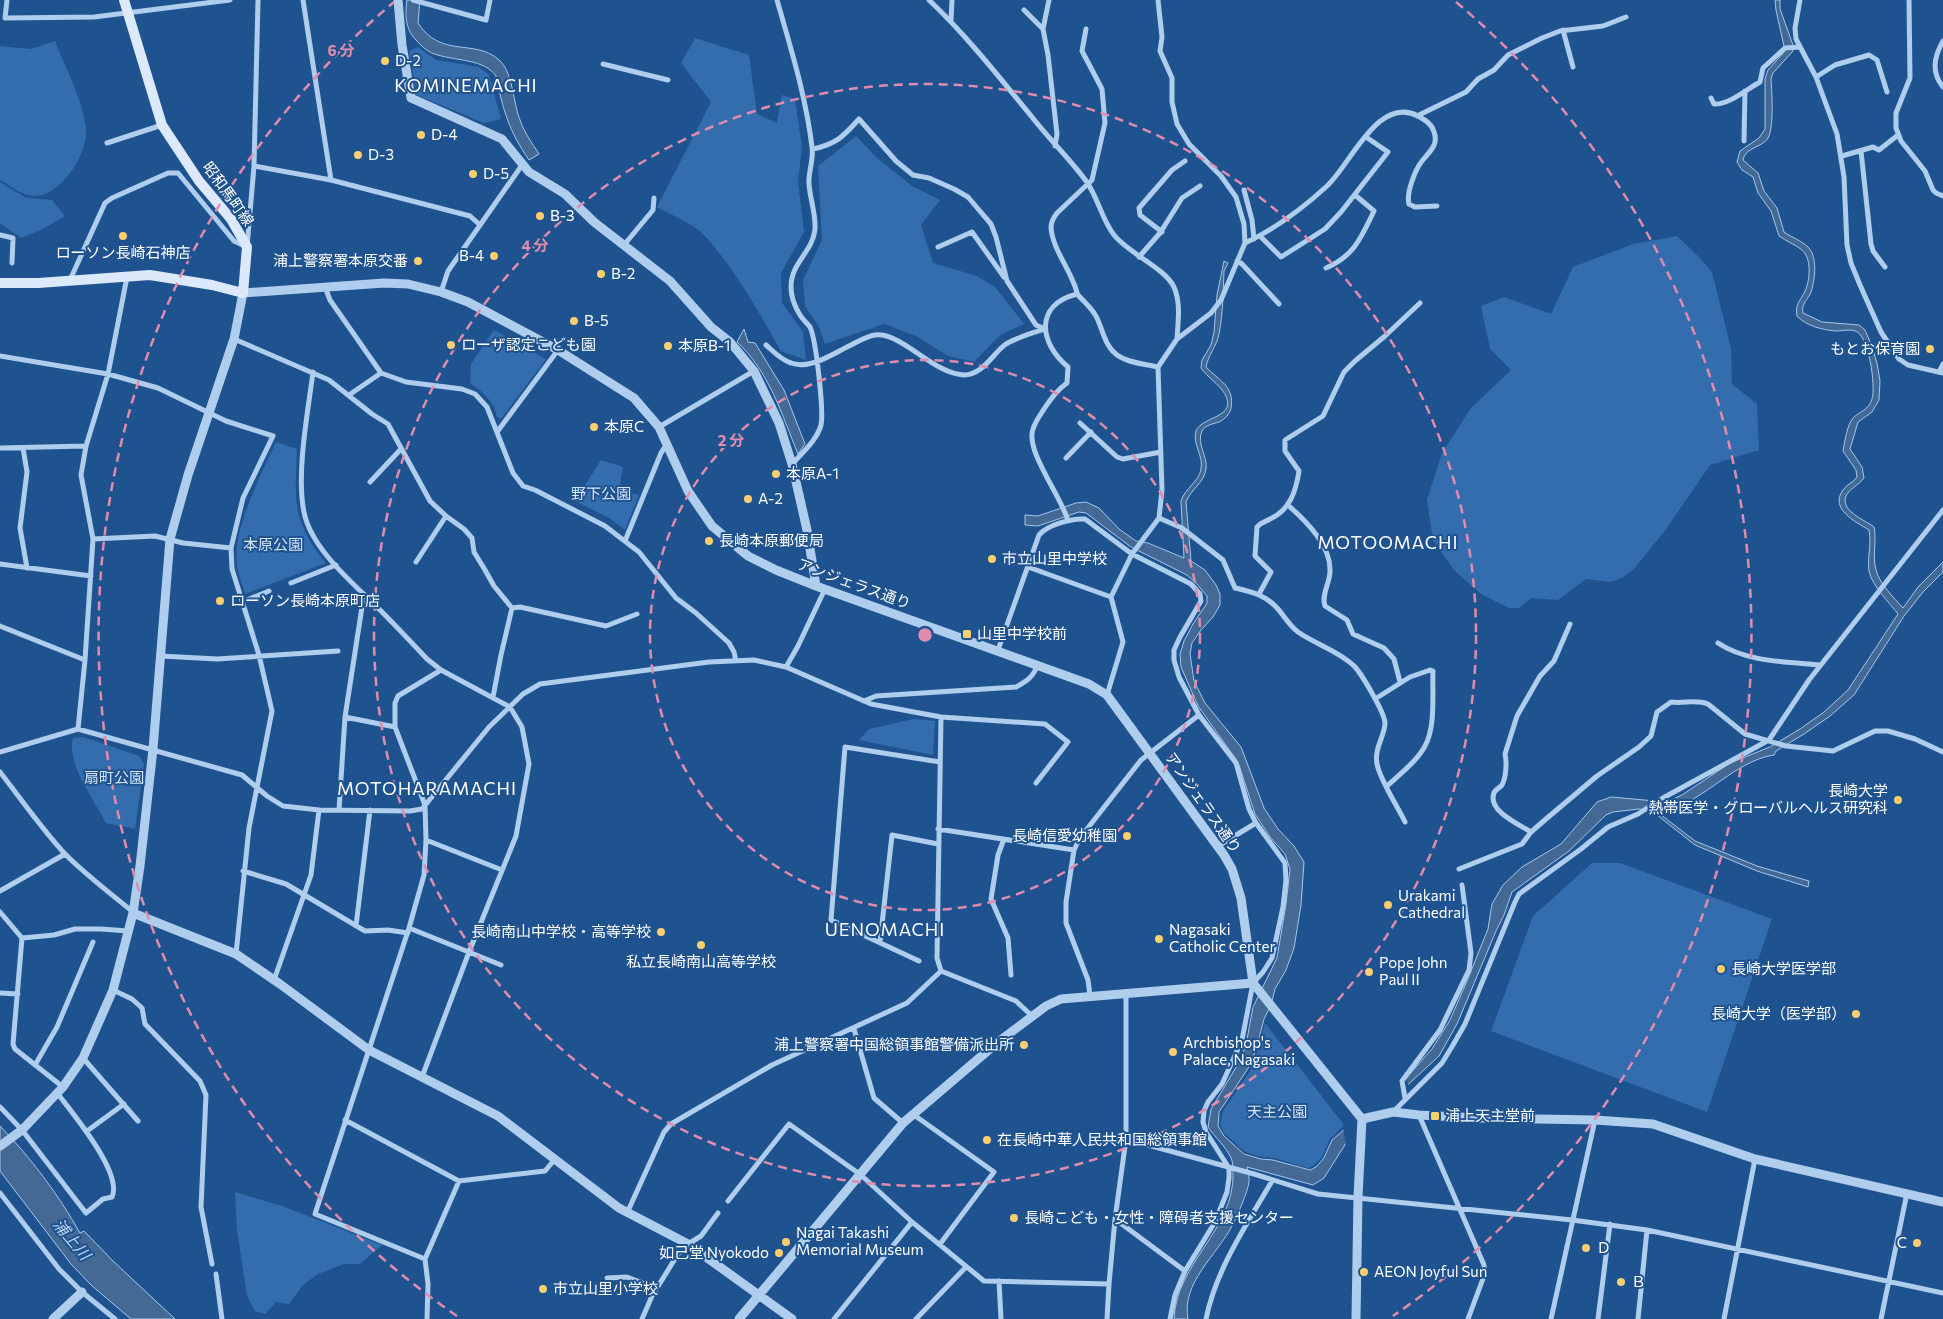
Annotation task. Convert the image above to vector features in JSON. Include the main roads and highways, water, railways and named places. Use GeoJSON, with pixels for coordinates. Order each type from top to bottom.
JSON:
{"type":"FeatureCollection","features":[{"type":"Feature","properties":{"kind":"main road","name":"昭和馬町線"},"geometry":{"type":"LineString","coordinates":[[0,283],[69,282],[127,276],[150,276],[212,285],[244,293],[246,247],[232,219],[200,181],[162,125],[124,0]]}},
{"type":"Feature","properties":{"kind":"water"},"geometry":{"type":"Polygon","coordinates":[[[407,0],[420,0],[418,23],[427,34],[437,41],[447,45],[479,50],[490,54],[504,65],[522,124],[539,154],[529,160],[516,139],[501,99],[496,76],[491,70],[470,61],[435,54],[426,49],[412,36],[407,21],[407,0]]]}},
{"type":"Feature","properties":{"kind":"water"},"geometry":{"type":"Polygon","coordinates":[[[1775,0],[1780,0],[1780,9],[1793,45],[1793,51],[1773,73],[1771,79],[1772,118],[1768,138],[1762,144],[1747,152],[1743,160],[1758,173],[1764,191],[1777,208],[1784,232],[1806,245],[1811,251],[1815,269],[1814,281],[1811,292],[1803,307],[1803,313],[1822,322],[1859,325],[1865,330],[1871,344],[1880,381],[1879,400],[1872,412],[1858,422],[1850,449],[1862,467],[1864,478],[1847,494],[1845,501],[1850,511],[1874,527],[1874,559],[1880,580],[1903,608],[1918,587],[1943,562],[1943,572],[1923,592],[1904,616],[1854,695],[1830,716],[1776,751],[1774,755],[1758,759],[1743,766],[1686,803],[1671,809],[1656,811],[1695,841],[1757,866],[1809,881],[1808,887],[1757,871],[1695,845],[1652,811],[1639,809],[1613,812],[1606,815],[1569,851],[1512,892],[1457,1024],[1439,1056],[1348,1140],[1324,1178],[1313,1185],[1247,1167],[1249,1182],[1242,1204],[1226,1237],[1195,1281],[1187,1306],[1188,1319],[1174,1319],[1177,1299],[1184,1280],[1216,1229],[1225,1212],[1231,1193],[1232,1161],[1208,1127],[1211,1109],[1238,1064],[1246,1045],[1253,1007],[1277,958],[1290,869],[1285,854],[1270,837],[1255,814],[1238,762],[1198,706],[1181,667],[1180,654],[1184,641],[1207,603],[1207,596],[1187,575],[1131,547],[1086,513],[1079,512],[1038,526],[1025,525],[1025,515],[1038,516],[1076,503],[1086,502],[1099,508],[1119,529],[1136,541],[1148,543],[1184,558],[1181,501],[1198,478],[1201,469],[1201,459],[1195,436],[1196,431],[1205,422],[1223,412],[1227,408],[1228,402],[1222,390],[1201,368],[1202,360],[1211,345],[1214,332],[1217,295],[1224,261],[1228,263],[1224,271],[1219,334],[1206,367],[1228,389],[1232,400],[1231,408],[1223,419],[1207,426],[1202,431],[1200,440],[1206,464],[1205,474],[1186,502],[1191,561],[1205,570],[1216,585],[1220,594],[1220,605],[1192,643],[1190,654],[1194,681],[1205,703],[1241,747],[1264,808],[1304,862],[1301,905],[1294,948],[1286,970],[1275,989],[1249,1067],[1219,1112],[1218,1126],[1224,1136],[1244,1154],[1310,1170],[1316,1167],[1324,1158],[1332,1140],[1407,1077],[1432,1049],[1450,1020],[1467,981],[1488,929],[1492,904],[1503,885],[1522,867],[1561,844],[1597,802],[1611,797],[1666,802],[1682,795],[1730,763],[1770,747],[1800,729],[1824,712],[1848,690],[1898,614],[1877,588],[1871,577],[1869,571],[1869,530],[1851,519],[1839,503],[1843,490],[1857,477],[1856,470],[1843,451],[1848,429],[1853,418],[1867,408],[1872,399],[1873,384],[1868,351],[1860,334],[1855,331],[1836,331],[1820,328],[1810,325],[1797,316],[1797,305],[1808,282],[1809,264],[1807,258],[1797,246],[1779,236],[1771,211],[1758,193],[1753,177],[1742,170],[1737,162],[1740,151],[1759,138],[1765,129],[1765,79],[1768,70],[1785,51],[1775,0]]]}},
{"type":"Feature","properties":{"kind":"water"},"geometry":{"type":"Polygon","coordinates":[[[744,329],[748,342],[755,343],[784,390],[805,444],[798,454],[774,394],[758,366],[737,342],[744,329]]]}},
{"type":"Feature","properties":{"kind":"water","name":"浦上川"},"geometry":{"type":"Polygon","coordinates":[[[0,1126],[43,1177],[63,1204],[80,1233],[84,1231],[175,1319],[131,1319],[91,1285],[71,1264],[0,1171],[0,1126]]]}},
{"type":"Feature","properties":{"kind":"place","name":"D-2"},"geometry":{"type":"Point","coordinates":[385,61]}},
{"type":"Feature","properties":{"kind":"place","name":"D-4"},"geometry":{"type":"Point","coordinates":[421,135]}},
{"type":"Feature","properties":{"kind":"place","name":"D-3"},"geometry":{"type":"Point","coordinates":[358,155]}},
{"type":"Feature","properties":{"kind":"place","name":"D-5"},"geometry":{"type":"Point","coordinates":[473,174]}},
{"type":"Feature","properties":{"kind":"place","name":"B-3"},"geometry":{"type":"Point","coordinates":[540,216]}},
{"type":"Feature","properties":{"kind":"place","name":"ローソン長崎石神店"},"geometry":{"type":"Point","coordinates":[123,236]}},
{"type":"Feature","properties":{"kind":"place","name":"B-4"},"geometry":{"type":"Point","coordinates":[494,256]}},
{"type":"Feature","properties":{"kind":"place","name":"浦上警察署本原交番"},"geometry":{"type":"Point","coordinates":[418,261]}},
{"type":"Feature","properties":{"kind":"place","name":"B-2"},"geometry":{"type":"Point","coordinates":[601,274]}},
{"type":"Feature","properties":{"kind":"place","name":"B-5"},"geometry":{"type":"Point","coordinates":[574,321]}},
{"type":"Feature","properties":{"kind":"place","name":"ローザ認定こども園"},"geometry":{"type":"Point","coordinates":[451,345]}},
{"type":"Feature","properties":{"kind":"place","name":"本原B-1"},"geometry":{"type":"Point","coordinates":[668,346]}},
{"type":"Feature","properties":{"kind":"place","name":"もとお保育園"},"geometry":{"type":"Point","coordinates":[1930,349]}},
{"type":"Feature","properties":{"kind":"place","name":"本原C"},"geometry":{"type":"Point","coordinates":[594,427]}},
{"type":"Feature","properties":{"kind":"place","name":"本原A-1"},"geometry":{"type":"Point","coordinates":[776,474]}},
{"type":"Feature","properties":{"kind":"place","name":"A-2"},"geometry":{"type":"Point","coordinates":[748,499]}},
{"type":"Feature","properties":{"kind":"place","name":"長崎本原郵便局"},"geometry":{"type":"Point","coordinates":[709,541]}},
{"type":"Feature","properties":{"kind":"place","name":"市立山里中学校"},"geometry":{"type":"Point","coordinates":[992,559]}},
{"type":"Feature","properties":{"kind":"place","name":"ローソン長崎本原町店"},"geometry":{"type":"Point","coordinates":[220,601]}},
{"type":"Feature","properties":{"kind":"place","name":"山里中学校前"},"geometry":{"type":"Point","coordinates":[967,634]}},
{"type":"Feature","properties":{"kind":"place","name":"長崎大学 熱帯医学・グローバルヘルス研究科"},"geometry":{"type":"Point","coordinates":[1898,800]}},
{"type":"Feature","properties":{"kind":"place","name":"長崎信愛幼稚園"},"geometry":{"type":"Point","coordinates":[1127,836]}},
{"type":"Feature","properties":{"kind":"place","name":"Urakami Cathedral"},"geometry":{"type":"Point","coordinates":[1388,905]}},
{"type":"Feature","properties":{"kind":"place","name":"長崎南山中学校・高等学校"},"geometry":{"type":"Point","coordinates":[661,932]}},
{"type":"Feature","properties":{"kind":"place","name":"Nagasaki Catholic Center"},"geometry":{"type":"Point","coordinates":[1159,939]}},
{"type":"Feature","properties":{"kind":"place","name":"私立長崎南山高等学校"},"geometry":{"type":"Point","coordinates":[701,945]}},
{"type":"Feature","properties":{"kind":"place","name":"長崎大学医学部"},"geometry":{"type":"Point","coordinates":[1721,969]}},
{"type":"Feature","properties":{"kind":"place","name":"Pope John Paul II"},"geometry":{"type":"Point","coordinates":[1369,972]}},
{"type":"Feature","properties":{"kind":"place","name":"長崎大学（医学部）"},"geometry":{"type":"Point","coordinates":[1856,1014]}},
{"type":"Feature","properties":{"kind":"place","name":"浦上警察署中国総領事館警備派出所"},"geometry":{"type":"Point","coordinates":[1024,1045]}},
{"type":"Feature","properties":{"kind":"place","name":"Archbishop's Palace, Nagasaki"},"geometry":{"type":"Point","coordinates":[1173,1052]}},
{"type":"Feature","properties":{"kind":"place","name":"浦上天主堂前"},"geometry":{"type":"Point","coordinates":[1435,1116]}},
{"type":"Feature","properties":{"kind":"place","name":"在長崎中華人民共和国総領事館"},"geometry":{"type":"Point","coordinates":[987,1140]}},
{"type":"Feature","properties":{"kind":"place","name":"長崎こども・女性・障碍者支援センター"},"geometry":{"type":"Point","coordinates":[1014,1218]}},
{"type":"Feature","properties":{"kind":"place","name":"Nagai Takashi Memorial Museum"},"geometry":{"type":"Point","coordinates":[786,1242]}},
{"type":"Feature","properties":{"kind":"place","name":"C"},"geometry":{"type":"Point","coordinates":[1917,1243]}},
{"type":"Feature","properties":{"kind":"place","name":"Ｄ"},"geometry":{"type":"Point","coordinates":[1586,1248]}},
{"type":"Feature","properties":{"kind":"place","name":"如己堂 Nyokodo"},"geometry":{"type":"Point","coordinates":[779,1253]}},
{"type":"Feature","properties":{"kind":"place","name":"AEON Joyful Sun"},"geometry":{"type":"Point","coordinates":[1364,1272]}},
{"type":"Feature","properties":{"kind":"place","name":"Ｂ"},"geometry":{"type":"Point","coordinates":[1621,1282]}},
{"type":"Feature","properties":{"kind":"place","name":"市立山里小学校"},"geometry":{"type":"Point","coordinates":[543,1289]}},
{"type":"Feature","properties":{"kind":"district","name":"KOMINEMACHI"},"geometry":{"type":"Point","coordinates":[466,86]}},
{"type":"Feature","properties":{"kind":"district","name":"MOTOOMACHI"},"geometry":{"type":"Point","coordinates":[1388,543]}},
{"type":"Feature","properties":{"kind":"district","name":"MOTOHARAMACHI"},"geometry":{"type":"Point","coordinates":[427,789]}},
{"type":"Feature","properties":{"kind":"district","name":"UENOMACHI"},"geometry":{"type":"Point","coordinates":[885,930]}},
{"type":"Feature","properties":{"kind":"park label","name":"野下公園"},"geometry":{"type":"Point","coordinates":[601,494]}},
{"type":"Feature","properties":{"kind":"park label","name":"本原公園"},"geometry":{"type":"Point","coordinates":[273,545]}},
{"type":"Feature","properties":{"kind":"park label","name":"扇町公園"},"geometry":{"type":"Point","coordinates":[114,778]}},
{"type":"Feature","properties":{"kind":"park label","name":"天主公園"},"geometry":{"type":"Point","coordinates":[1277,1112]}}]}
